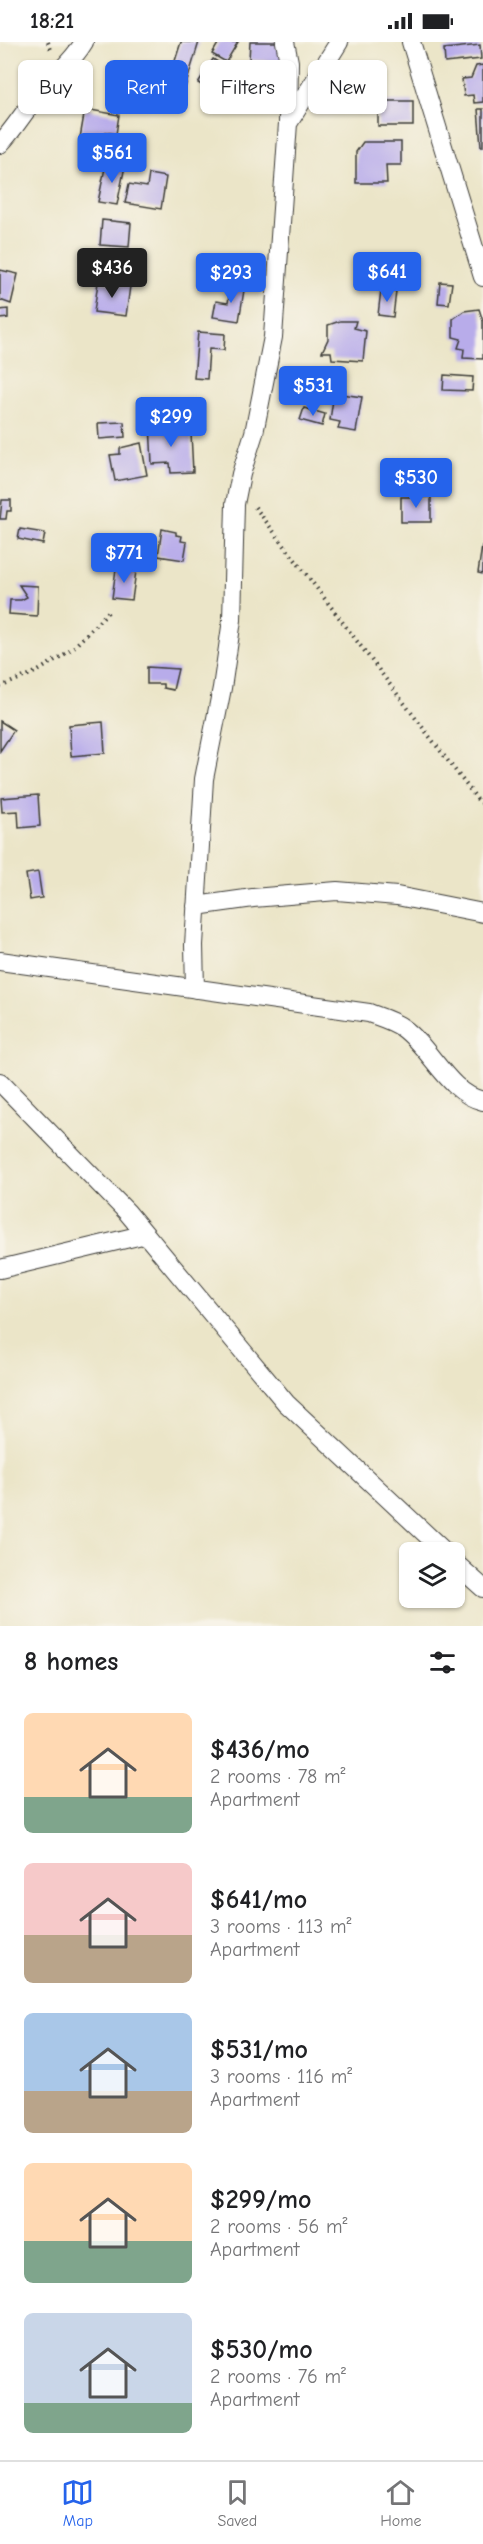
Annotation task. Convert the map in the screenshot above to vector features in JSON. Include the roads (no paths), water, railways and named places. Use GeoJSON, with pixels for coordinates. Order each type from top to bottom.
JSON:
{"type":"FeatureCollection","features":[{"type":"Feature","properties":{"kind":"street"},"geometry":{"type":"LineString","coordinates":[[0,144],[44,88],[74,58],[84,42]]}},
{"type":"Feature","properties":{"kind":"street"},"geometry":{"type":"LineString","coordinates":[[195,989],[196,906],[204,779],[222,688],[232,620],[232,535],[239,487],[254,433],[273,337],[288,123],[289,62],[285,42]]}},
{"type":"Feature","properties":{"kind":"street"},"geometry":{"type":"LineString","coordinates":[[288,123],[339,42]]}},
{"type":"Feature","properties":{"kind":"street"},"geometry":{"type":"LineString","coordinates":[[411,42],[483,277]]}},
{"type":"Feature","properties":{"kind":"street"},"geometry":{"type":"LineString","coordinates":[[196,906],[253,898],[337,891],[397,896],[483,913]]}},
{"type":"Feature","properties":{"kind":"street"},"geometry":{"type":"LineString","coordinates":[[0,962],[369,1013],[402,1027],[423,1046],[458,1087],[483,1101]]}},
{"type":"Feature","properties":{"kind":"street"},"geometry":{"type":"LineString","coordinates":[[0,1082],[127,1212],[286,1403],[434,1542]]}},
{"type":"Feature","properties":{"kind":"street"},"geometry":{"type":"LineString","coordinates":[[0,1269],[142,1235],[148,1238]]}},
{"type":"Feature","properties":{"kind":"street"},"geometry":{"type":"LineString","coordinates":[[465,1572],[483,1588]]}}]}
